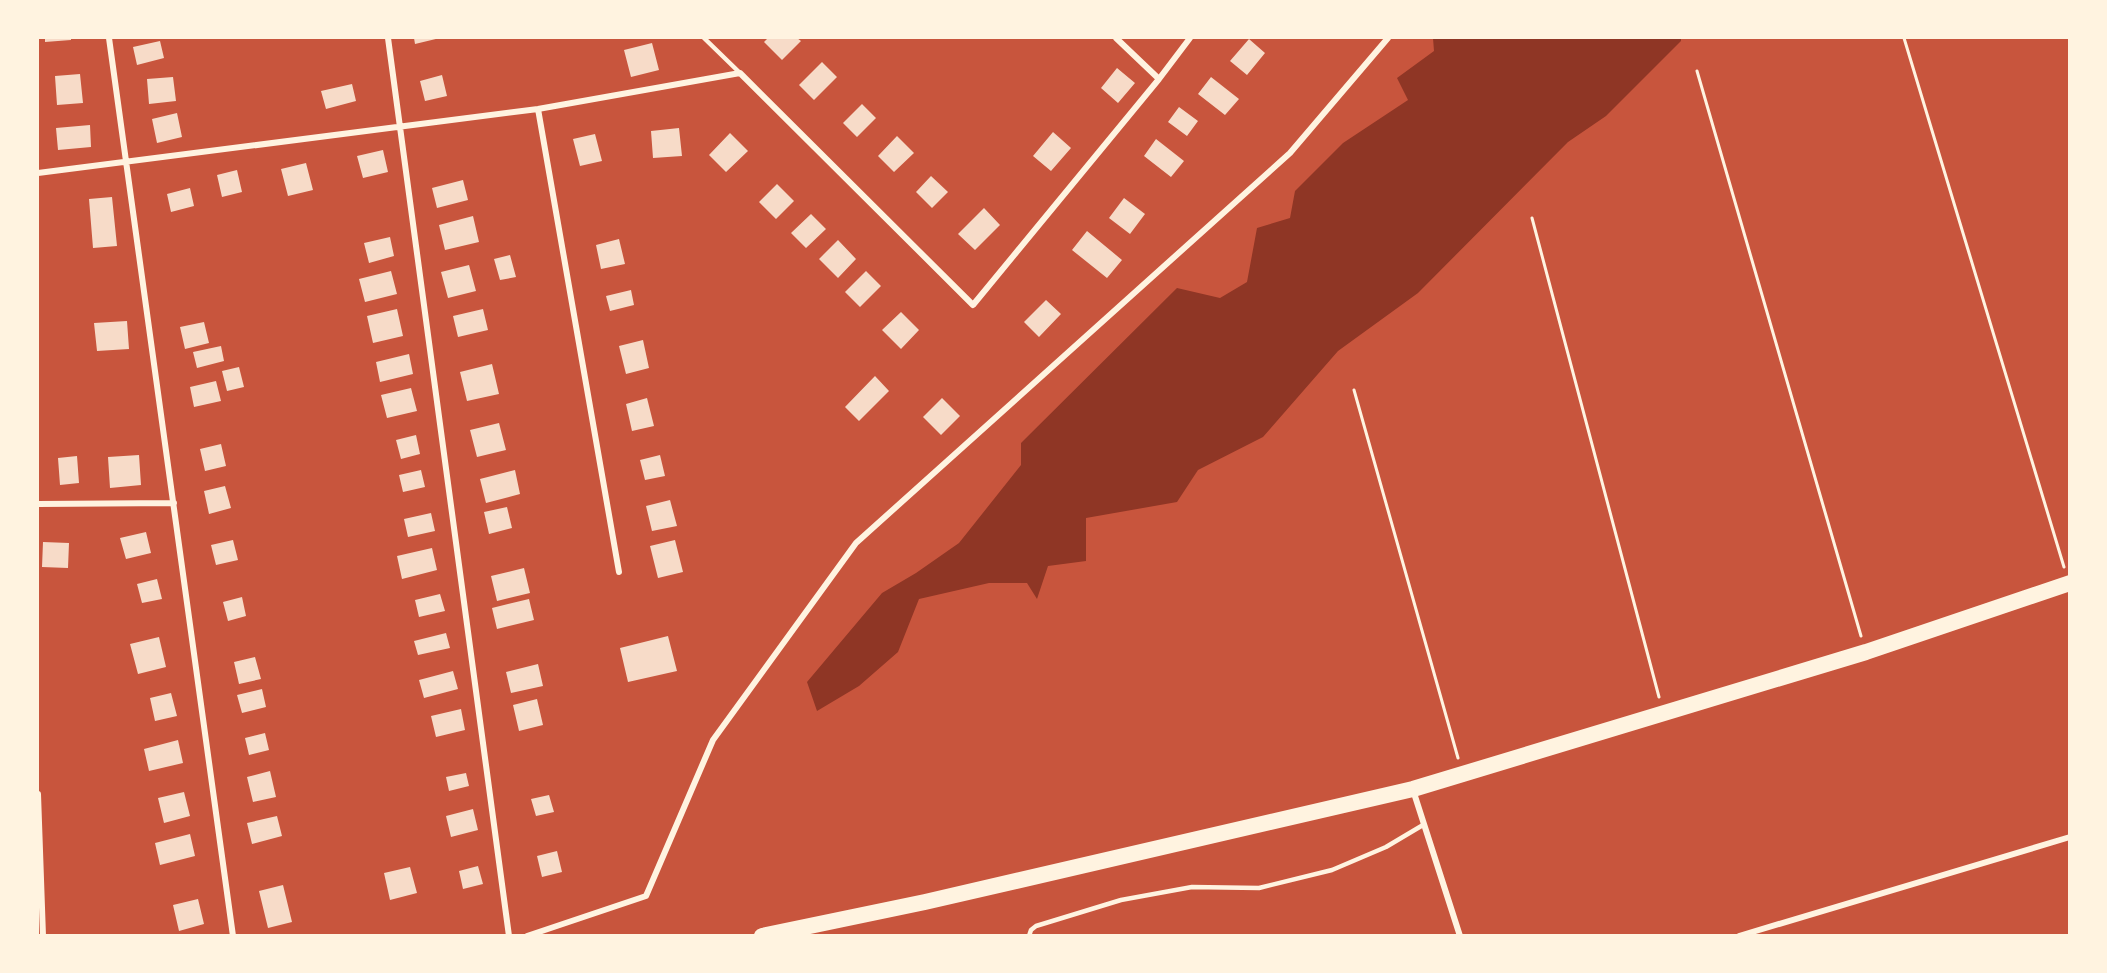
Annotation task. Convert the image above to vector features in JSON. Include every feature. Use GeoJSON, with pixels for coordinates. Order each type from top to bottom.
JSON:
{"type":"FeatureCollection","features":[{"type":"Feature","properties":{"kind":"highway"},"geometry":{"type":"LineString","coordinates":[[762,936],[925,902],[1413,789],[1866,652],[2069,583]]}},
{"type":"Feature","properties":{"kind":"street"},"geometry":{"type":"LineString","coordinates":[[109,38],[128,162],[233,936]]}},
{"type":"Feature","properties":{"kind":"street"},"geometry":{"type":"LineString","coordinates":[[388,38],[508,936]]}},
{"type":"Feature","properties":{"kind":"street"},"geometry":{"type":"LineString","coordinates":[[1116,38],[1159,79]]}},
{"type":"Feature","properties":{"kind":"street"},"geometry":{"type":"LineString","coordinates":[[38,173],[538,109],[740,73],[973,304],[1159,79],[1190,38]]}},
{"type":"Feature","properties":{"kind":"street"},"geometry":{"type":"LineString","coordinates":[[527,936],[646,896],[713,740],[856,543],[1290,153],[1388,38]]}},
{"type":"Feature","properties":{"kind":"street"},"geometry":{"type":"LineString","coordinates":[[538,109],[619,572]]}},
{"type":"Feature","properties":{"kind":"street"},"geometry":{"type":"LineString","coordinates":[[38,504],[174,503]]}},
{"type":"Feature","properties":{"kind":"street"},"geometry":{"type":"LineString","coordinates":[[1413,789],[1460,936]]}},
{"type":"Feature","properties":{"kind":"street"},"geometry":{"type":"LineString","coordinates":[[38,794],[43,936]]}},
{"type":"Feature","properties":{"kind":"street"},"geometry":{"type":"LineString","coordinates":[[1739,936],[2070,837]]}},
{"type":"Feature","properties":{"kind":"lane"},"geometry":{"type":"LineString","coordinates":[[704,38],[740,73]]}},
{"type":"Feature","properties":{"kind":"lane"},"geometry":{"type":"LineString","coordinates":[[1029,936],[1031,930],[1036,926],[1121,900],[1192,887],[1259,888],[1332,870],[1386,847],[1423,825]]}},
{"type":"Feature","properties":{"kind":"path"},"geometry":{"type":"LineString","coordinates":[[1905,38],[2069,583]]}},
{"type":"Feature","properties":{"kind":"path"},"geometry":{"type":"LineString","coordinates":[[1697,71],[1866,652]]}},
{"type":"Feature","properties":{"kind":"path"},"geometry":{"type":"LineString","coordinates":[[1532,218],[1663,714]]}},
{"type":"Feature","properties":{"kind":"path"},"geometry":{"type":"LineString","coordinates":[[1353,390],[1462,774]]}},
{"type":"Feature","properties":{"kind":"shaded area"},"geometry":{"type":"Polygon","coordinates":[[[1433,38],[1681,38],[1681,41],[1606,116],[1568,142],[1418,293],[1338,351],[1263,437],[1198,470],[1177,502],[1086,518],[1086,561],[1048,566],[1037,599],[1027,583],[989,583],[919,599],[898,652],[859,686],[817,711],[807,682],[882,593],[959,543],[1021,465],[1021,443],[1177,288],[1220,298],[1247,282],[1257,228],[1290,218],[1295,191],[1343,143],[1408,100],[1397,78],[1434,51],[1433,38]]]}},
{"type":"Feature","properties":{"kind":"building"},"geometry":{"type":"Polygon","coordinates":[[[45,38],[71,38],[71,40],[45,42],[45,38]]]}},
{"type":"Feature","properties":{"kind":"building"},"geometry":{"type":"Polygon","coordinates":[[[414,38],[440,38],[415,44],[414,38]]]}},
{"type":"Feature","properties":{"kind":"building"},"geometry":{"type":"Polygon","coordinates":[[[768,38],[797,38],[801,41],[782,60],[764,42],[768,38]]]}},
{"type":"Feature","properties":{"kind":"building"},"geometry":{"type":"Polygon","coordinates":[[[1249,39],[1265,53],[1247,75],[1230,61],[1249,39]]]}},
{"type":"Feature","properties":{"kind":"building"},"geometry":{"type":"Polygon","coordinates":[[[160,41],[164,58],[137,65],[133,47],[160,41]]]}},
{"type":"Feature","properties":{"kind":"building"},"geometry":{"type":"Polygon","coordinates":[[[652,43],[659,70],[631,77],[624,50],[652,43]]]}},
{"type":"Feature","properties":{"kind":"building"},"geometry":{"type":"Polygon","coordinates":[[[822,62],[837,77],[814,100],[799,85],[822,62]]]}},
{"type":"Feature","properties":{"kind":"building"},"geometry":{"type":"Polygon","coordinates":[[[1117,68],[1135,83],[1118,103],[1101,88],[1117,68]]]}},
{"type":"Feature","properties":{"kind":"building"},"geometry":{"type":"Polygon","coordinates":[[[80,74],[83,103],[57,105],[55,76],[80,74]]]}},
{"type":"Feature","properties":{"kind":"building"},"geometry":{"type":"Polygon","coordinates":[[[442,75],[447,96],[425,101],[420,81],[442,75]]]}},
{"type":"Feature","properties":{"kind":"building"},"geometry":{"type":"Polygon","coordinates":[[[173,77],[176,101],[149,104],[147,79],[173,77]]]}},
{"type":"Feature","properties":{"kind":"building"},"geometry":{"type":"Polygon","coordinates":[[[1211,77],[1239,99],[1225,115],[1198,94],[1211,77]]]}},
{"type":"Feature","properties":{"kind":"building"},"geometry":{"type":"Polygon","coordinates":[[[352,84],[356,101],[326,109],[321,91],[352,84]]]}},
{"type":"Feature","properties":{"kind":"building"},"geometry":{"type":"Polygon","coordinates":[[[862,104],[876,118],[857,137],[843,123],[862,104]]]}},
{"type":"Feature","properties":{"kind":"building"},"geometry":{"type":"Polygon","coordinates":[[[1179,107],[1198,121],[1187,136],[1168,122],[1179,107]]]}},
{"type":"Feature","properties":{"kind":"building"},"geometry":{"type":"Polygon","coordinates":[[[177,113],[182,137],[157,143],[152,119],[177,113]]]}},
{"type":"Feature","properties":{"kind":"building"},"geometry":{"type":"Polygon","coordinates":[[[90,125],[91,147],[58,150],[56,128],[90,125]]]}},
{"type":"Feature","properties":{"kind":"building"},"geometry":{"type":"Polygon","coordinates":[[[679,128],[682,156],[653,158],[651,131],[679,128]]]}},
{"type":"Feature","properties":{"kind":"building"},"geometry":{"type":"Polygon","coordinates":[[[1053,132],[1071,148],[1051,171],[1033,156],[1053,132]]]}},
{"type":"Feature","properties":{"kind":"building"},"geometry":{"type":"Polygon","coordinates":[[[730,133],[748,151],[726,172],[709,155],[730,133]]]}},
{"type":"Feature","properties":{"kind":"building"},"geometry":{"type":"Polygon","coordinates":[[[595,134],[602,161],[580,166],[573,139],[595,134]]]}},
{"type":"Feature","properties":{"kind":"building"},"geometry":{"type":"Polygon","coordinates":[[[897,136],[914,153],[894,172],[878,156],[897,136]]]}},
{"type":"Feature","properties":{"kind":"building"},"geometry":{"type":"Polygon","coordinates":[[[1156,139],[1184,161],[1171,177],[1144,156],[1156,139]]]}},
{"type":"Feature","properties":{"kind":"building"},"geometry":{"type":"Polygon","coordinates":[[[383,150],[388,172],[363,178],[357,156],[383,150]]]}},
{"type":"Feature","properties":{"kind":"building"},"geometry":{"type":"Polygon","coordinates":[[[306,163],[313,190],[288,196],[281,169],[306,163]]]}},
{"type":"Feature","properties":{"kind":"building"},"geometry":{"type":"Polygon","coordinates":[[[237,170],[242,192],[222,197],[217,175],[237,170]]]}},
{"type":"Feature","properties":{"kind":"building"},"geometry":{"type":"Polygon","coordinates":[[[931,176],[948,192],[932,208],[916,192],[931,176]]]}},
{"type":"Feature","properties":{"kind":"building"},"geometry":{"type":"Polygon","coordinates":[[[463,180],[468,200],[437,208],[432,188],[463,180]]]}},
{"type":"Feature","properties":{"kind":"building"},"geometry":{"type":"Polygon","coordinates":[[[777,184],[794,201],[776,219],[759,202],[777,184]]]}},
{"type":"Feature","properties":{"kind":"building"},"geometry":{"type":"Polygon","coordinates":[[[190,188],[194,206],[171,212],[167,194],[190,188]]]}},
{"type":"Feature","properties":{"kind":"building"},"geometry":{"type":"Polygon","coordinates":[[[112,197],[117,246],[93,248],[89,199],[112,197]]]}},
{"type":"Feature","properties":{"kind":"building"},"geometry":{"type":"Polygon","coordinates":[[[1124,198],[1145,214],[1130,234],[1109,218],[1124,198]]]}},
{"type":"Feature","properties":{"kind":"building"},"geometry":{"type":"Polygon","coordinates":[[[984,208],[1000,225],[975,250],[958,234],[984,208]]]}},
{"type":"Feature","properties":{"kind":"building"},"geometry":{"type":"Polygon","coordinates":[[[811,214],[826,229],[806,248],[791,233],[811,214]]]}},
{"type":"Feature","properties":{"kind":"building"},"geometry":{"type":"Polygon","coordinates":[[[473,216],[479,242],[445,250],[439,225],[473,216]]]}},
{"type":"Feature","properties":{"kind":"building"},"geometry":{"type":"Polygon","coordinates":[[[1087,231],[1122,260],[1107,278],[1072,250],[1087,231]]]}},
{"type":"Feature","properties":{"kind":"building"},"geometry":{"type":"Polygon","coordinates":[[[390,237],[394,256],[369,263],[364,243],[390,237]]]}},
{"type":"Feature","properties":{"kind":"building"},"geometry":{"type":"Polygon","coordinates":[[[619,239],[625,264],[601,269],[596,245],[619,239]]]}},
{"type":"Feature","properties":{"kind":"building"},"geometry":{"type":"Polygon","coordinates":[[[838,240],[856,259],[838,278],[819,259],[838,240]]]}},
{"type":"Feature","properties":{"kind":"building"},"geometry":{"type":"Polygon","coordinates":[[[510,255],[516,277],[500,280],[494,259],[510,255]]]}},
{"type":"Feature","properties":{"kind":"building"},"geometry":{"type":"Polygon","coordinates":[[[469,265],[476,291],[448,298],[441,272],[469,265]]]}},
{"type":"Feature","properties":{"kind":"building"},"geometry":{"type":"Polygon","coordinates":[[[391,271],[397,294],[365,302],[359,279],[391,271]]]}},
{"type":"Feature","properties":{"kind":"building"},"geometry":{"type":"Polygon","coordinates":[[[866,271],[881,286],[860,307],[845,292],[866,271]]]}},
{"type":"Feature","properties":{"kind":"building"},"geometry":{"type":"Polygon","coordinates":[[[631,290],[634,305],[610,311],[606,296],[631,290]]]}},
{"type":"Feature","properties":{"kind":"building"},"geometry":{"type":"Polygon","coordinates":[[[1046,300],[1061,314],[1039,337],[1024,322],[1046,300]]]}},
{"type":"Feature","properties":{"kind":"building"},"geometry":{"type":"Polygon","coordinates":[[[397,309],[403,336],[373,343],[367,316],[397,309]]]}},
{"type":"Feature","properties":{"kind":"building"},"geometry":{"type":"Polygon","coordinates":[[[483,309],[488,330],[458,337],[453,316],[483,309]]]}},
{"type":"Feature","properties":{"kind":"building"},"geometry":{"type":"Polygon","coordinates":[[[901,312],[919,330],[901,349],[882,330],[901,312]]]}},
{"type":"Feature","properties":{"kind":"building"},"geometry":{"type":"Polygon","coordinates":[[[127,321],[129,349],[97,351],[94,323],[127,321]]]}},
{"type":"Feature","properties":{"kind":"building"},"geometry":{"type":"Polygon","coordinates":[[[204,322],[209,343],[185,349],[180,327],[204,322]]]}},
{"type":"Feature","properties":{"kind":"building"},"geometry":{"type":"Polygon","coordinates":[[[643,340],[649,368],[626,374],[619,346],[643,340]]]}},
{"type":"Feature","properties":{"kind":"building"},"geometry":{"type":"Polygon","coordinates":[[[221,346],[224,361],[197,368],[193,352],[221,346]]]}},
{"type":"Feature","properties":{"kind":"building"},"geometry":{"type":"Polygon","coordinates":[[[409,354],[413,374],[380,382],[376,362],[409,354]]]}},
{"type":"Feature","properties":{"kind":"building"},"geometry":{"type":"Polygon","coordinates":[[[492,364],[499,394],[467,401],[460,372],[492,364]]]}},
{"type":"Feature","properties":{"kind":"building"},"geometry":{"type":"Polygon","coordinates":[[[239,367],[244,387],[227,391],[222,371],[239,367]]]}},
{"type":"Feature","properties":{"kind":"building"},"geometry":{"type":"Polygon","coordinates":[[[875,376],[889,391],[859,421],[845,407],[875,376]]]}},
{"type":"Feature","properties":{"kind":"building"},"geometry":{"type":"Polygon","coordinates":[[[216,381],[221,401],[194,407],[190,387],[216,381]]]}},
{"type":"Feature","properties":{"kind":"building"},"geometry":{"type":"Polygon","coordinates":[[[411,388],[417,411],[387,418],[381,395],[411,388]]]}},
{"type":"Feature","properties":{"kind":"building"},"geometry":{"type":"Polygon","coordinates":[[[647,398],[654,426],[632,431],[626,404],[647,398]]]}},
{"type":"Feature","properties":{"kind":"building"},"geometry":{"type":"Polygon","coordinates":[[[942,398],[960,416],[941,435],[923,417],[942,398]]]}},
{"type":"Feature","properties":{"kind":"building"},"geometry":{"type":"Polygon","coordinates":[[[499,423],[506,450],[477,457],[470,430],[499,423]]]}},
{"type":"Feature","properties":{"kind":"building"},"geometry":{"type":"Polygon","coordinates":[[[416,435],[420,454],[401,459],[396,440],[416,435]]]}},
{"type":"Feature","properties":{"kind":"building"},"geometry":{"type":"Polygon","coordinates":[[[221,444],[226,466],[205,471],[200,449],[221,444]]]}},
{"type":"Feature","properties":{"kind":"building"},"geometry":{"type":"Polygon","coordinates":[[[139,455],[141,485],[110,488],[108,457],[139,455]]]}},
{"type":"Feature","properties":{"kind":"building"},"geometry":{"type":"Polygon","coordinates":[[[660,455],[665,476],[645,480],[640,460],[660,455]]]}},
{"type":"Feature","properties":{"kind":"building"},"geometry":{"type":"Polygon","coordinates":[[[77,456],[79,483],[60,485],[58,458],[77,456]]]}},
{"type":"Feature","properties":{"kind":"building"},"geometry":{"type":"Polygon","coordinates":[[[421,470],[425,487],[403,492],[399,475],[421,470]]]}},
{"type":"Feature","properties":{"kind":"building"},"geometry":{"type":"Polygon","coordinates":[[[515,470],[520,494],[486,503],[480,479],[515,470]]]}},
{"type":"Feature","properties":{"kind":"building"},"geometry":{"type":"Polygon","coordinates":[[[225,486],[231,508],[209,514],[204,491],[225,486]]]}},
{"type":"Feature","properties":{"kind":"building"},"geometry":{"type":"Polygon","coordinates":[[[670,500],[677,526],[652,531],[646,506],[670,500]]]}},
{"type":"Feature","properties":{"kind":"building"},"geometry":{"type":"Polygon","coordinates":[[[507,507],[512,528],[489,534],[484,512],[507,507]]]}},
{"type":"Feature","properties":{"kind":"building"},"geometry":{"type":"Polygon","coordinates":[[[431,513],[435,531],[408,537],[404,519],[431,513]]]}},
{"type":"Feature","properties":{"kind":"building"},"geometry":{"type":"Polygon","coordinates":[[[146,532],[151,553],[126,559],[120,538],[146,532]]]}},
{"type":"Feature","properties":{"kind":"building"},"geometry":{"type":"Polygon","coordinates":[[[233,540],[238,560],[216,565],[211,545],[233,540]]]}},
{"type":"Feature","properties":{"kind":"building"},"geometry":{"type":"Polygon","coordinates":[[[675,540],[683,572],[658,578],[650,546],[675,540]]]}},
{"type":"Feature","properties":{"kind":"building"},"geometry":{"type":"Polygon","coordinates":[[[43,542],[69,543],[68,568],[42,567],[43,542]]]}},
{"type":"Feature","properties":{"kind":"building"},"geometry":{"type":"Polygon","coordinates":[[[432,548],[437,570],[402,579],[397,556],[432,548]]]}},
{"type":"Feature","properties":{"kind":"building"},"geometry":{"type":"Polygon","coordinates":[[[524,568],[530,593],[497,601],[491,576],[524,568]]]}},
{"type":"Feature","properties":{"kind":"building"},"geometry":{"type":"Polygon","coordinates":[[[157,579],[162,599],[142,603],[137,584],[157,579]]]}},
{"type":"Feature","properties":{"kind":"building"},"geometry":{"type":"Polygon","coordinates":[[[440,594],[445,611],[419,617],[415,600],[440,594]]]}},
{"type":"Feature","properties":{"kind":"building"},"geometry":{"type":"Polygon","coordinates":[[[242,597],[246,616],[228,621],[223,602],[242,597]]]}},
{"type":"Feature","properties":{"kind":"building"},"geometry":{"type":"Polygon","coordinates":[[[529,599],[534,620],[497,629],[492,608],[529,599]]]}},
{"type":"Feature","properties":{"kind":"building"},"geometry":{"type":"Polygon","coordinates":[[[446,633],[450,648],[418,655],[414,641],[446,633]]]}},
{"type":"Feature","properties":{"kind":"building"},"geometry":{"type":"Polygon","coordinates":[[[668,636],[677,671],[628,682],[620,648],[668,636]]]}},
{"type":"Feature","properties":{"kind":"building"},"geometry":{"type":"Polygon","coordinates":[[[159,637],[166,667],[138,674],[130,644],[159,637]]]}},
{"type":"Feature","properties":{"kind":"building"},"geometry":{"type":"Polygon","coordinates":[[[255,657],[261,679],[239,684],[234,662],[255,657]]]}},
{"type":"Feature","properties":{"kind":"building"},"geometry":{"type":"Polygon","coordinates":[[[538,664],[543,686],[511,693],[506,672],[538,664]]]}},
{"type":"Feature","properties":{"kind":"building"},"geometry":{"type":"Polygon","coordinates":[[[453,671],[458,689],[424,698],[419,680],[453,671]]]}},
{"type":"Feature","properties":{"kind":"building"},"geometry":{"type":"Polygon","coordinates":[[[262,689],[266,707],[242,713],[237,695],[262,689]]]}},
{"type":"Feature","properties":{"kind":"building"},"geometry":{"type":"Polygon","coordinates":[[[171,693],[177,716],[155,721],[150,698],[171,693]]]}},
{"type":"Feature","properties":{"kind":"building"},"geometry":{"type":"Polygon","coordinates":[[[537,699],[543,725],[519,731],[513,705],[537,699]]]}},
{"type":"Feature","properties":{"kind":"building"},"geometry":{"type":"Polygon","coordinates":[[[461,709],[465,730],[436,737],[431,716],[461,709]]]}},
{"type":"Feature","properties":{"kind":"building"},"geometry":{"type":"Polygon","coordinates":[[[265,733],[269,750],[249,755],[245,738],[265,733]]]}},
{"type":"Feature","properties":{"kind":"building"},"geometry":{"type":"Polygon","coordinates":[[[178,740],[183,763],[149,771],[144,749],[178,740]]]}},
{"type":"Feature","properties":{"kind":"building"},"geometry":{"type":"Polygon","coordinates":[[[270,771],[276,797],[253,802],[247,777],[270,771]]]}},
{"type":"Feature","properties":{"kind":"building"},"geometry":{"type":"Polygon","coordinates":[[[466,773],[469,786],[449,791],[446,777],[466,773]]]}},
{"type":"Feature","properties":{"kind":"building"},"geometry":{"type":"Polygon","coordinates":[[[184,792],[190,816],[164,823],[158,798],[184,792]]]}},
{"type":"Feature","properties":{"kind":"building"},"geometry":{"type":"Polygon","coordinates":[[[549,795],[554,812],[536,816],[531,799],[549,795]]]}},
{"type":"Feature","properties":{"kind":"building"},"geometry":{"type":"Polygon","coordinates":[[[473,809],[478,830],[451,837],[446,816],[473,809]]]}},
{"type":"Feature","properties":{"kind":"building"},"geometry":{"type":"Polygon","coordinates":[[[277,816],[282,836],[252,844],[247,823],[277,816]]]}},
{"type":"Feature","properties":{"kind":"building"},"geometry":{"type":"Polygon","coordinates":[[[190,834],[195,856],[160,865],[155,843],[190,834]]]}},
{"type":"Feature","properties":{"kind":"building"},"geometry":{"type":"Polygon","coordinates":[[[557,851],[562,872],[542,877],[537,856],[557,851]]]}},
{"type":"Feature","properties":{"kind":"building"},"geometry":{"type":"Polygon","coordinates":[[[478,866],[483,884],[463,889],[459,871],[478,866]]]}},
{"type":"Feature","properties":{"kind":"building"},"geometry":{"type":"Polygon","coordinates":[[[410,867],[417,893],[390,900],[384,873],[410,867]]]}},
{"type":"Feature","properties":{"kind":"building"},"geometry":{"type":"Polygon","coordinates":[[[283,885],[292,922],[268,928],[259,891],[283,885]]]}},
{"type":"Feature","properties":{"kind":"building"},"geometry":{"type":"Polygon","coordinates":[[[198,899],[204,924],[179,931],[173,905],[198,899]]]}}]}
